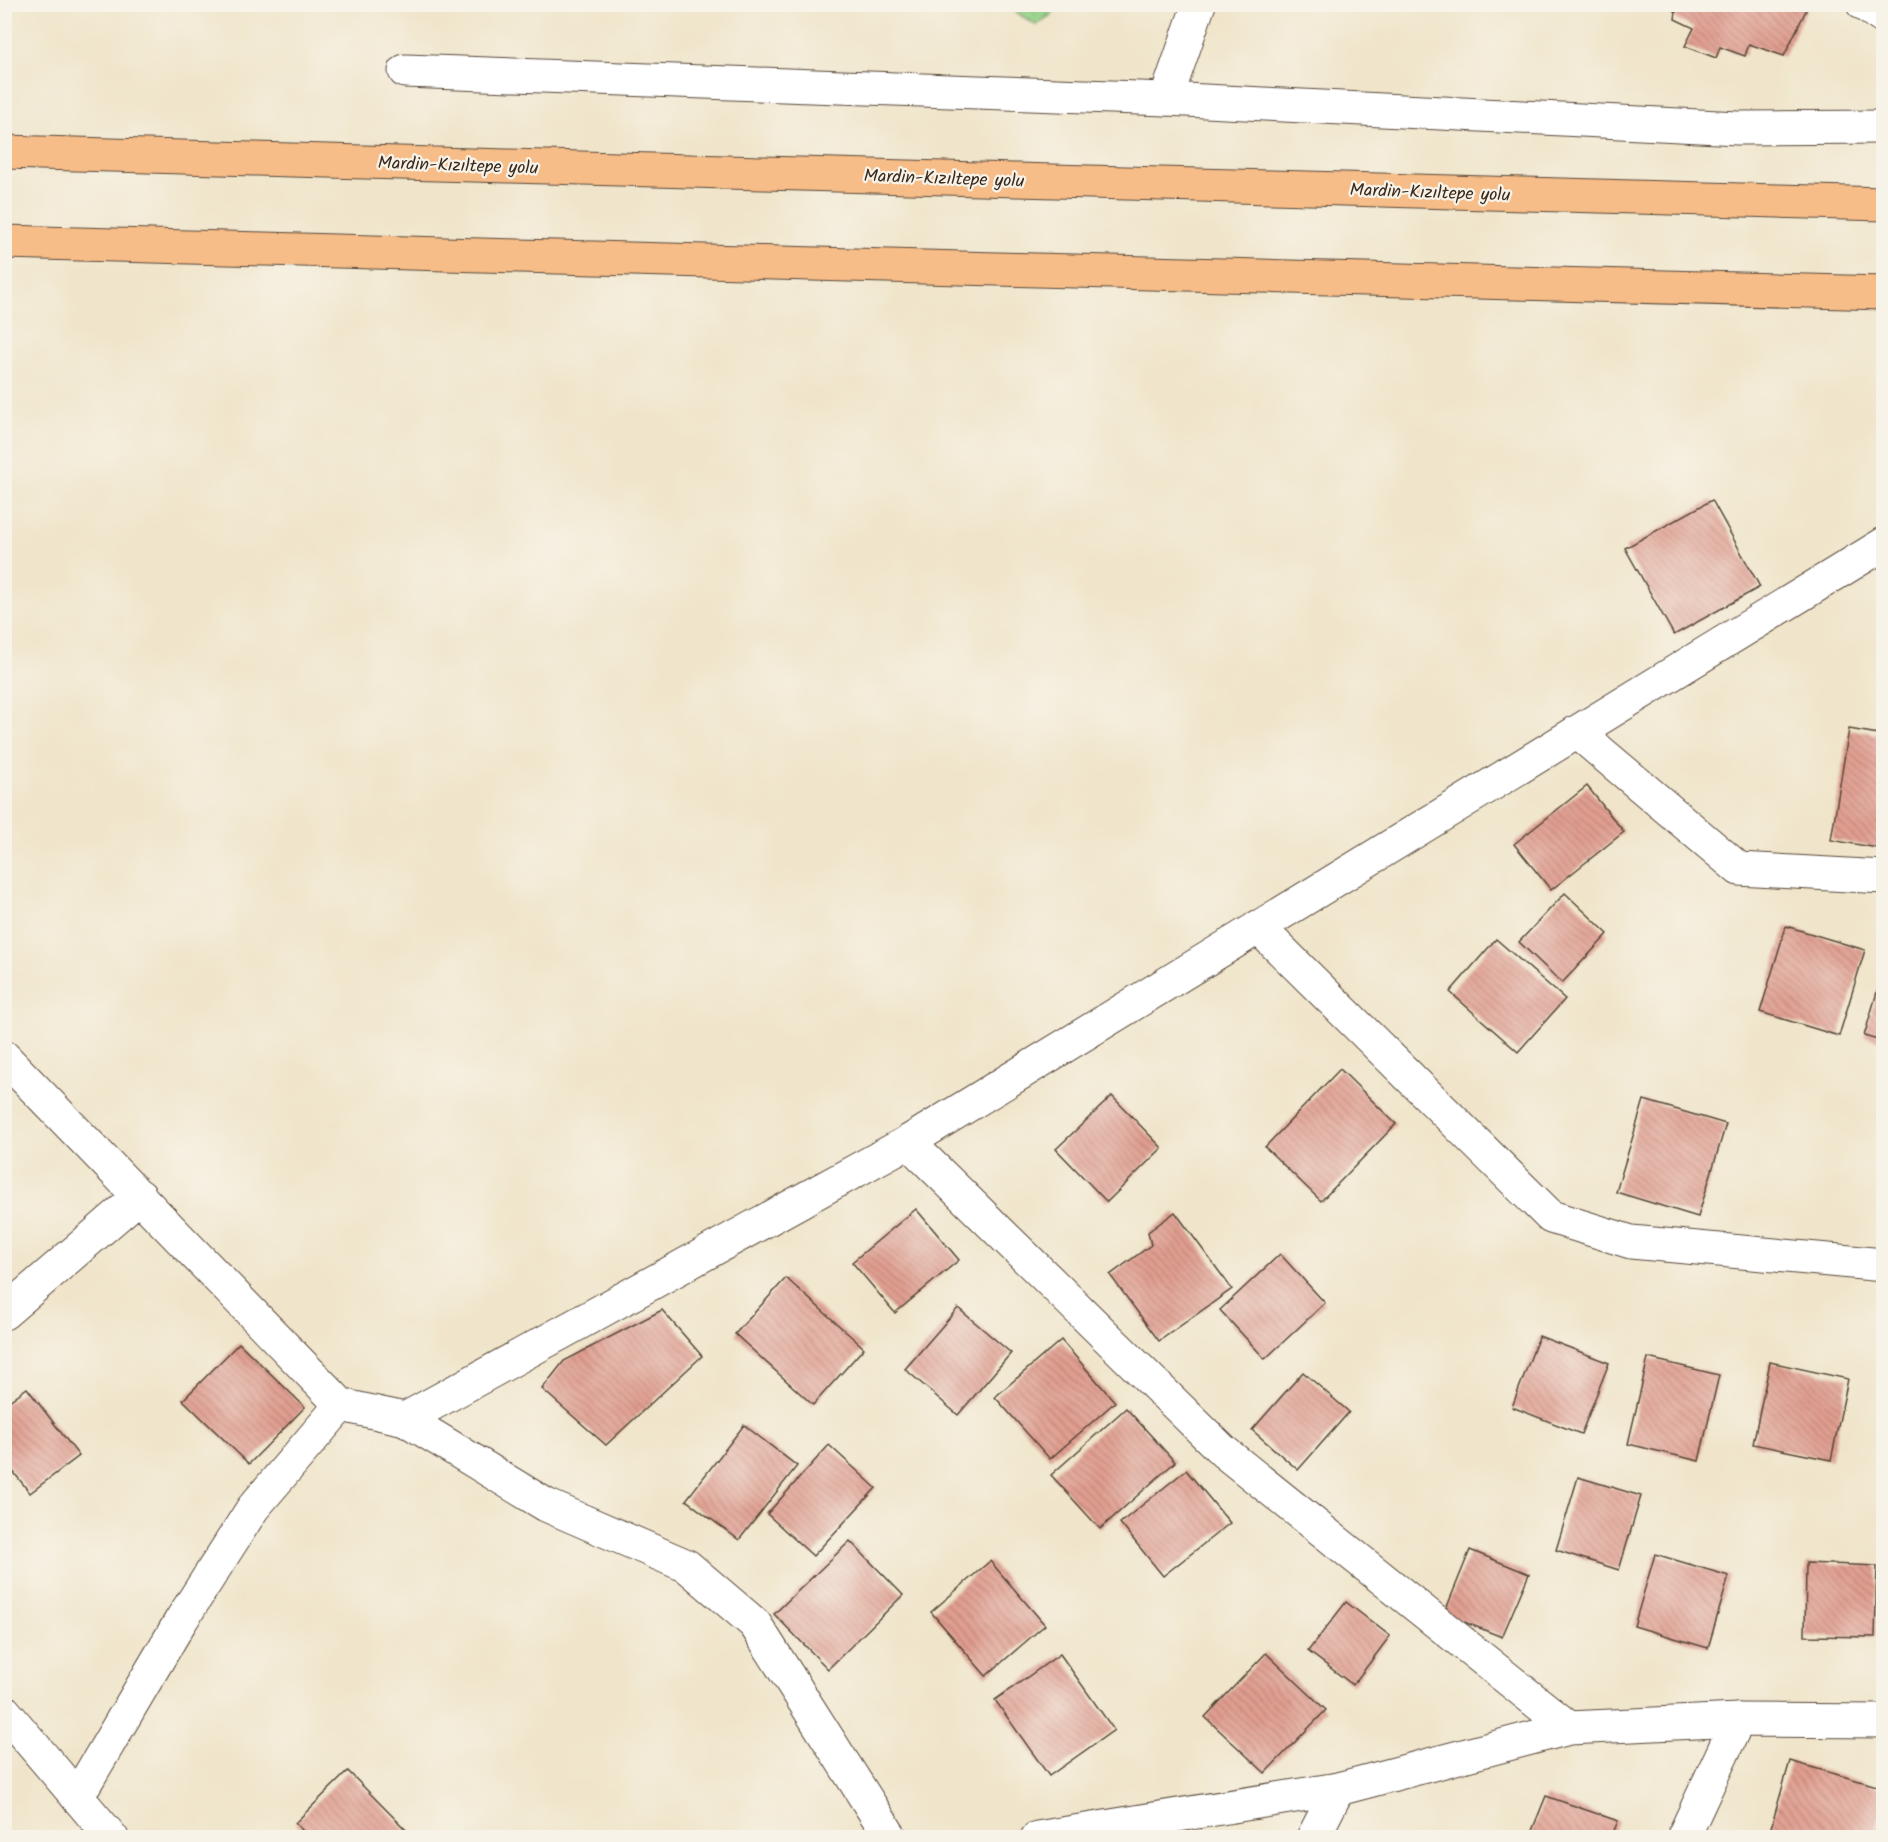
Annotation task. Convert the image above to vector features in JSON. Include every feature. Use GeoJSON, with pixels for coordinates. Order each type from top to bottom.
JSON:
{"type":"FeatureCollection","features":[{"type":"Feature","properties":{"kind":"highway","name":"Mardin-Kızıltepe yolu"},"geometry":{"type":"LineString","coordinates":[[4,152],[1884,204]]}},
{"type":"Feature","properties":{"kind":"highway"},"geometry":{"type":"LineString","coordinates":[[4,242],[1884,293]]}},
{"type":"Feature","properties":{"kind":"street"},"geometry":{"type":"LineString","coordinates":[[1166,99],[1199,4]]}},
{"type":"Feature","properties":{"kind":"street"},"geometry":{"type":"LineString","coordinates":[[1863,4],[1884,18]]}},
{"type":"Feature","properties":{"kind":"street"},"geometry":{"type":"LineString","coordinates":[[405,71],[1166,99],[1738,128],[1884,128]]}},
{"type":"Feature","properties":{"kind":"street"},"geometry":{"type":"LineString","coordinates":[[405,1419],[908,1142],[1884,544]]}},
{"type":"Feature","properties":{"kind":"street"},"geometry":{"type":"LineString","coordinates":[[1577,732],[1739,869],[1884,877]]}},
{"type":"Feature","properties":{"kind":"street"},"geometry":{"type":"LineString","coordinates":[[1258,927],[1551,1217],[1631,1242],[1884,1265]]}},
{"type":"Feature","properties":{"kind":"street"},"geometry":{"type":"LineString","coordinates":[[4,1057],[341,1405],[405,1419],[546,1505],[687,1566],[755,1624],[891,1838]]}},
{"type":"Feature","properties":{"kind":"street"},"geometry":{"type":"LineString","coordinates":[[908,1142],[1222,1451],[1569,1728]]}},
{"type":"Feature","properties":{"kind":"street"},"geometry":{"type":"LineString","coordinates":[[4,1313],[140,1196]]}},
{"type":"Feature","properties":{"kind":"street"},"geometry":{"type":"LineString","coordinates":[[77,1797],[180,1622],[253,1508],[341,1405]]}},
{"type":"Feature","properties":{"kind":"street"},"geometry":{"type":"LineString","coordinates":[[4,1711],[112,1838]]}},
{"type":"Feature","properties":{"kind":"street"},"geometry":{"type":"LineString","coordinates":[[1683,1838],[1737,1720]]}},
{"type":"Feature","properties":{"kind":"street"},"geometry":{"type":"LineString","coordinates":[[1037,1838],[1338,1789],[1569,1728],[1737,1720],[1884,1721]]}},
{"type":"Feature","properties":{"kind":"street"},"geometry":{"type":"LineString","coordinates":[[1313,1838],[1338,1789]]}},
{"type":"Feature","properties":{"kind":"green space"},"geometry":{"type":"Polygon","coordinates":[[[1055,4],[1052,14],[1036,25],[1005,5],[1055,4]]]}},
{"type":"Feature","properties":{"kind":"building"},"geometry":{"type":"Polygon","coordinates":[[[1663,4],[1809,4],[1784,56],[1749,44],[1745,56],[1720,47],[1716,58],[1685,46],[1694,28],[1675,19],[1676,12],[1663,4]]]}},
{"type":"Feature","properties":{"kind":"building"},"geometry":{"type":"Polygon","coordinates":[[[1712,500],[1760,587],[1674,635],[1625,548],[1712,500]]]}},
{"type":"Feature","properties":{"kind":"building"},"geometry":{"type":"Polygon","coordinates":[[[1849,729],[1884,735],[1884,849],[1831,840],[1849,729]]]}},
{"type":"Feature","properties":{"kind":"building"},"geometry":{"type":"Polygon","coordinates":[[[1587,786],[1624,832],[1551,890],[1514,844],[1587,786]]]}},
{"type":"Feature","properties":{"kind":"building"},"geometry":{"type":"Polygon","coordinates":[[[1565,893],[1608,934],[1562,983],[1519,942],[1565,893]]]}},
{"type":"Feature","properties":{"kind":"building"},"geometry":{"type":"Polygon","coordinates":[[[1786,926],[1865,950],[1839,1036],[1760,1012],[1786,926]]]}},
{"type":"Feature","properties":{"kind":"building"},"geometry":{"type":"Polygon","coordinates":[[[1496,939],[1565,999],[1518,1052],[1450,992],[1496,939]]]}},
{"type":"Feature","properties":{"kind":"building"},"geometry":{"type":"Polygon","coordinates":[[[1884,972],[1884,1042],[1864,1036],[1884,972]]]}},
{"type":"Feature","properties":{"kind":"building"},"geometry":{"type":"Polygon","coordinates":[[[1340,1069],[1396,1124],[1321,1201],[1265,1147],[1340,1069]]]}},
{"type":"Feature","properties":{"kind":"building"},"geometry":{"type":"Polygon","coordinates":[[[1112,1096],[1162,1148],[1107,1202],[1056,1149],[1112,1096]]]}},
{"type":"Feature","properties":{"kind":"building"},"geometry":{"type":"Polygon","coordinates":[[[1644,1100],[1726,1124],[1698,1217],[1616,1192],[1644,1100]]]}},
{"type":"Feature","properties":{"kind":"building"},"geometry":{"type":"Polygon","coordinates":[[[916,1209],[959,1260],[895,1313],[852,1262],[916,1209]]]}},
{"type":"Feature","properties":{"kind":"building"},"geometry":{"type":"Polygon","coordinates":[[[1175,1212],[1232,1289],[1159,1341],[1110,1275],[1151,1245],[1148,1232],[1175,1212]]]}},
{"type":"Feature","properties":{"kind":"building"},"geometry":{"type":"Polygon","coordinates":[[[1280,1254],[1325,1303],[1265,1359],[1220,1310],[1280,1254]]]}},
{"type":"Feature","properties":{"kind":"building"},"geometry":{"type":"Polygon","coordinates":[[[786,1278],[864,1348],[813,1405],[735,1334],[786,1278]]]}},
{"type":"Feature","properties":{"kind":"building"},"geometry":{"type":"Polygon","coordinates":[[[958,1308],[1011,1353],[958,1415],[905,1369],[958,1308]]]}},
{"type":"Feature","properties":{"kind":"building"},"geometry":{"type":"Polygon","coordinates":[[[662,1310],[702,1356],[606,1445],[542,1389],[564,1361],[662,1310]]]}},
{"type":"Feature","properties":{"kind":"building"},"geometry":{"type":"Polygon","coordinates":[[[1539,1336],[1609,1363],[1581,1434],[1512,1407],[1539,1336]]]}},
{"type":"Feature","properties":{"kind":"building"},"geometry":{"type":"Polygon","coordinates":[[[1061,1340],[1115,1402],[1050,1459],[995,1397],[1061,1340]]]}},
{"type":"Feature","properties":{"kind":"building"},"geometry":{"type":"Polygon","coordinates":[[[239,1343],[305,1407],[249,1464],[183,1400],[239,1343]]]}},
{"type":"Feature","properties":{"kind":"building"},"geometry":{"type":"Polygon","coordinates":[[[1648,1358],[1719,1375],[1699,1461],[1628,1444],[1648,1358]]]}},
{"type":"Feature","properties":{"kind":"building"},"geometry":{"type":"Polygon","coordinates":[[[1770,1362],[1848,1379],[1831,1460],[1753,1444],[1770,1362]]]}},
{"type":"Feature","properties":{"kind":"building"},"geometry":{"type":"Polygon","coordinates":[[[1303,1372],[1349,1412],[1298,1470],[1252,1430],[1303,1372]]]}},
{"type":"Feature","properties":{"kind":"building"},"geometry":{"type":"Polygon","coordinates":[[[27,1388],[79,1456],[30,1493],[4,1460],[4,1405],[27,1388]]]}},
{"type":"Feature","properties":{"kind":"building"},"geometry":{"type":"Polygon","coordinates":[[[1126,1408],[1175,1462],[1100,1529],[1051,1475],[1126,1408]]]}},
{"type":"Feature","properties":{"kind":"building"},"geometry":{"type":"Polygon","coordinates":[[[744,1425],[797,1466],[739,1540],[686,1500],[744,1425]]]}},
{"type":"Feature","properties":{"kind":"building"},"geometry":{"type":"Polygon","coordinates":[[[829,1445],[876,1488],[813,1556],[767,1514],[829,1445]]]}},
{"type":"Feature","properties":{"kind":"building"},"geometry":{"type":"Polygon","coordinates":[[[1186,1470],[1230,1523],[1163,1576],[1120,1523],[1186,1470]]]}},
{"type":"Feature","properties":{"kind":"building"},"geometry":{"type":"Polygon","coordinates":[[[1578,1477],[1641,1496],[1619,1570],[1556,1550],[1578,1477]]]}},
{"type":"Feature","properties":{"kind":"building"},"geometry":{"type":"Polygon","coordinates":[[[850,1541],[903,1595],[828,1669],[774,1614],[850,1541]]]}},
{"type":"Feature","properties":{"kind":"building"},"geometry":{"type":"Polygon","coordinates":[[[1470,1550],[1529,1574],[1502,1637],[1444,1614],[1470,1550]]]}},
{"type":"Feature","properties":{"kind":"building"},"geometry":{"type":"Polygon","coordinates":[[[1655,1554],[1729,1576],[1708,1648],[1634,1626],[1655,1554]]]}},
{"type":"Feature","properties":{"kind":"building"},"geometry":{"type":"Polygon","coordinates":[[[990,1561],[1045,1625],[986,1676],[931,1612],[990,1561]]]}},
{"type":"Feature","properties":{"kind":"building"},"geometry":{"type":"Polygon","coordinates":[[[1806,1563],[1877,1566],[1875,1637],[1805,1636],[1806,1563]]]}},
{"type":"Feature","properties":{"kind":"building"},"geometry":{"type":"Polygon","coordinates":[[[1346,1602],[1390,1636],[1353,1685],[1308,1651],[1346,1602]]]}},
{"type":"Feature","properties":{"kind":"building"},"geometry":{"type":"Polygon","coordinates":[[[1266,1653],[1326,1710],[1265,1773],[1205,1717],[1266,1653]]]}},
{"type":"Feature","properties":{"kind":"building"},"geometry":{"type":"Polygon","coordinates":[[[1060,1654],[1114,1730],[1049,1776],[995,1700],[1060,1654]]]}},
{"type":"Feature","properties":{"kind":"building"},"geometry":{"type":"Polygon","coordinates":[[[1790,1761],[1884,1788],[1884,1805],[1874,1838],[1768,1838],[1790,1761]]]}},
{"type":"Feature","properties":{"kind":"building"},"geometry":{"type":"Polygon","coordinates":[[[348,1771],[414,1838],[310,1838],[295,1823],[348,1771]]]}},
{"type":"Feature","properties":{"kind":"building"},"geometry":{"type":"Polygon","coordinates":[[[1546,1796],[1618,1821],[1611,1838],[1529,1838],[1546,1796]]]}}]}
